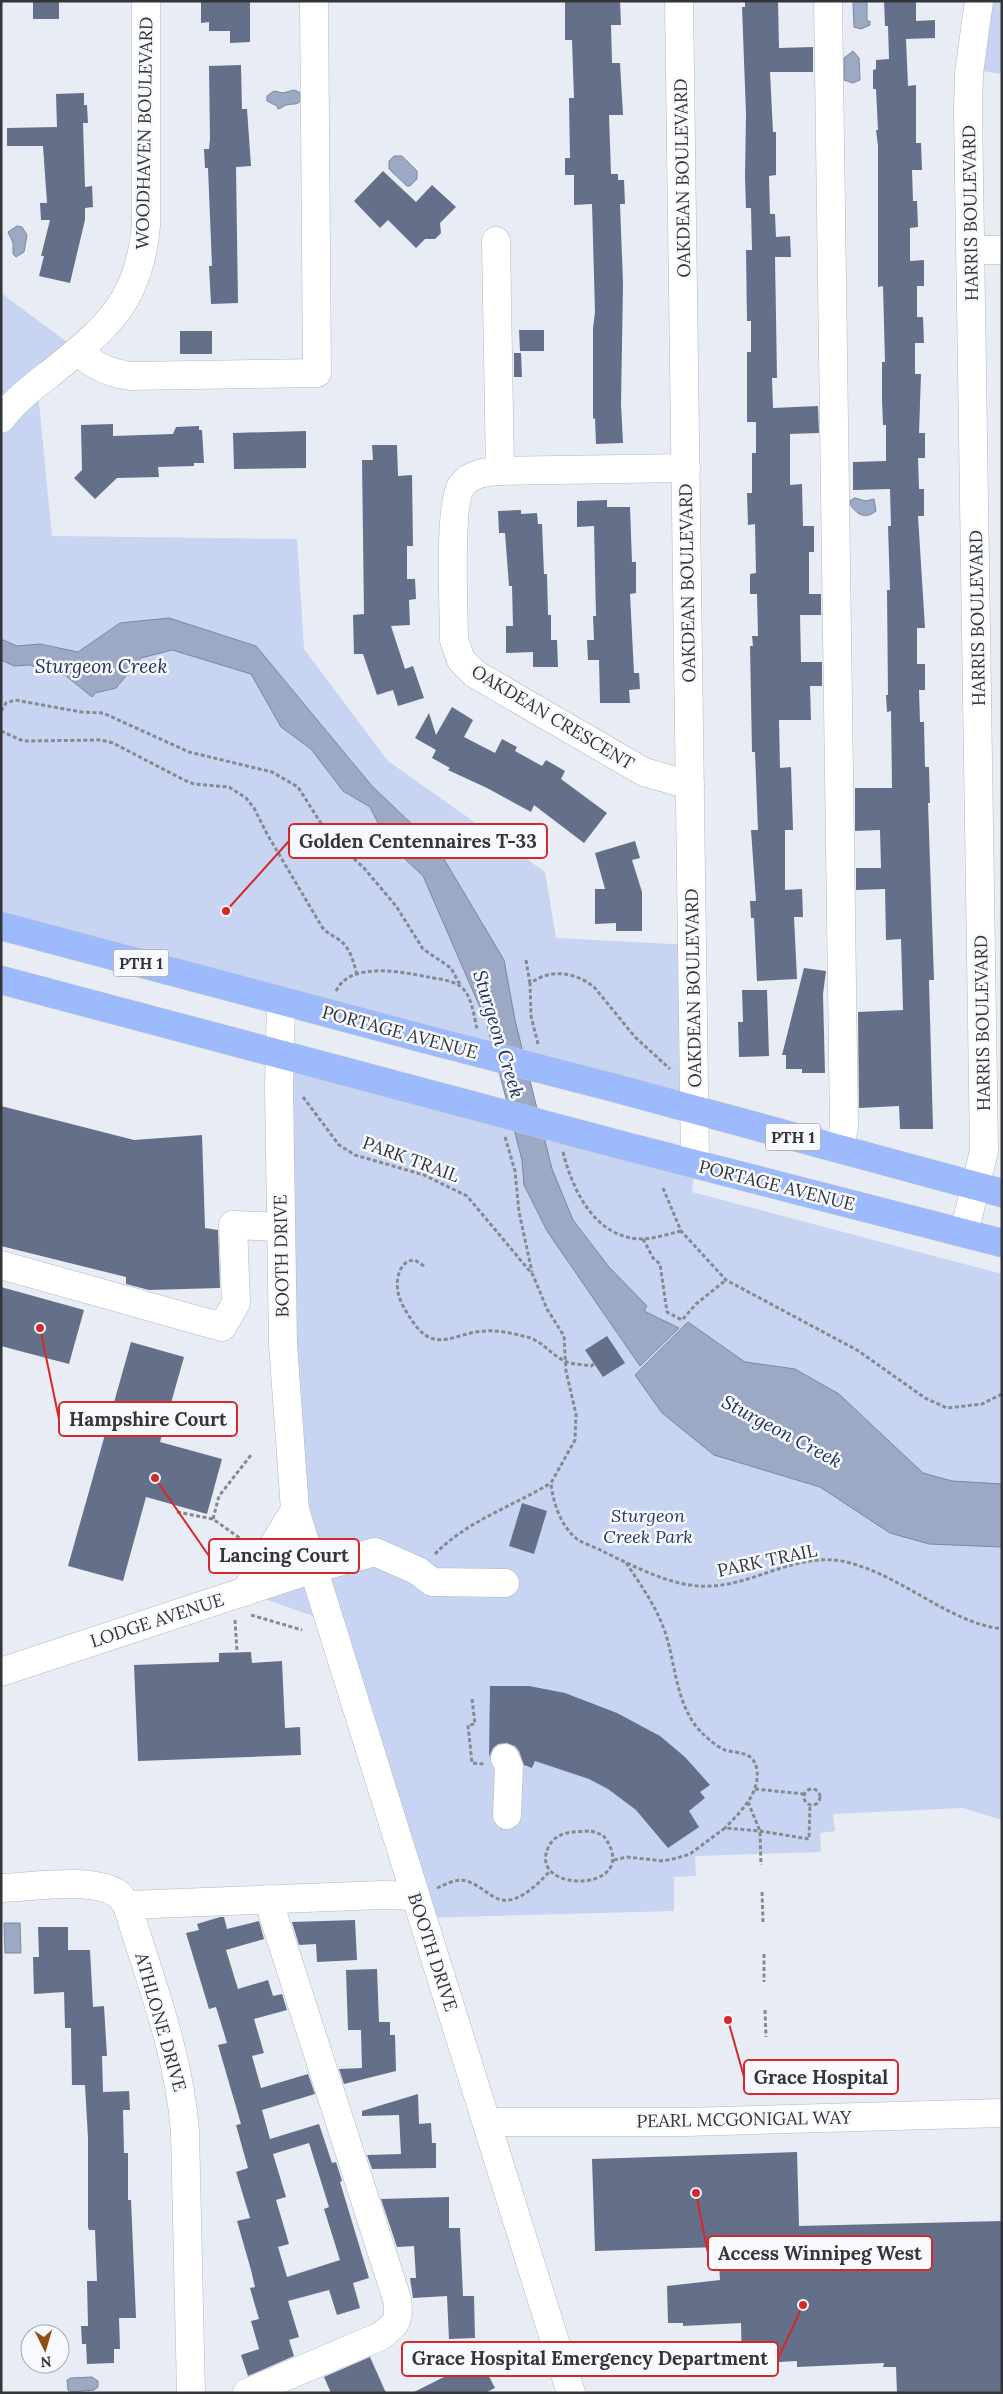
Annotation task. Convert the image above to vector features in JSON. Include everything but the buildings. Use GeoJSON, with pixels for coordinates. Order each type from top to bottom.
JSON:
{"type":"FeatureCollection","features":[{"type":"Feature","properties":{"kind":"highway","name":"PORTAGE AVENUE"},"geometry":{"type":"LineString","coordinates":[[1,926],[611,1087],[1002,1194]]}},
{"type":"Feature","properties":{"kind":"highway","name":"PORTAGE AVENUE"},"geometry":{"type":"LineString","coordinates":[[1,980],[621,1145],[1002,1243]]}},
{"type":"Feature","properties":{"kind":"street","name":"WOODHAVEN BOULEVARD"},"geometry":{"type":"LineString","coordinates":[[1,419],[37,383],[102,330],[127,298],[134,283],[143,252],[146,226],[146,1]]}},
{"type":"Feature","properties":{"kind":"street"},"geometry":{"type":"LineString","coordinates":[[78,350],[88,361],[94,364],[130,376],[316,372],[314,1]]}},
{"type":"Feature","properties":{"kind":"street","name":"OAKDEAN BOULEVARD"},"geometry":{"type":"LineString","coordinates":[[679,1],[695,1164]]}},
{"type":"Feature","properties":{"kind":"street"},"geometry":{"type":"LineString","coordinates":[[828,1],[844,1126],[840,1149]]}},
{"type":"Feature","properties":{"kind":"street","name":"HARRIS BOULEVARD"},"geometry":{"type":"LineString","coordinates":[[964,1233],[993,1120],[968,101],[979,1]]}},
{"type":"Feature","properties":{"kind":"street"},"geometry":{"type":"LineString","coordinates":[[496,241],[500,471]]}},
{"type":"Feature","properties":{"kind":"street"},"geometry":{"type":"LineString","coordinates":[[972,250],[1002,250]]}},
{"type":"Feature","properties":{"kind":"street","name":"OAKDEAN CRESCENT"},"geometry":{"type":"LineString","coordinates":[[686,468],[500,471],[482,473],[471,477],[462,485],[455,502],[454,640],[461,660],[475,674],[644,772],[690,785]]}},
{"type":"Feature","properties":{"kind":"street","name":"BOOTH DRIVE"},"geometry":{"type":"LineString","coordinates":[[281,1001],[279,1088],[282,1344],[295,1510],[571,2393]]}},
{"type":"Feature","properties":{"kind":"street"},"geometry":{"type":"LineString","coordinates":[[1,1265],[222,1327],[236,1304],[234,1225],[281,1227]]}},
{"type":"Feature","properties":{"kind":"street"},"geometry":{"type":"LineString","coordinates":[[248,1603],[295,1510]]}},
{"type":"Feature","properties":{"kind":"street","name":"LODGE AVENUE"},"geometry":{"type":"LineString","coordinates":[[1,1672],[248,1603],[313,1569],[374,1552],[418,1571],[432,1582],[505,1583]]}},
{"type":"Feature","properties":{"kind":"street"},"geometry":{"type":"LineString","coordinates":[[507,1763],[507,1815]]}},
{"type":"Feature","properties":{"kind":"street"},"geometry":{"type":"LineString","coordinates":[[1,1888],[83,1885],[102,1887],[119,1894],[127,1905],[268,1899],[415,1896]]}},
{"type":"Feature","properties":{"kind":"street"},"geometry":{"type":"LineString","coordinates":[[247,2393],[381,2336],[396,2325],[399,2314],[397,2299],[268,1899]]}},
{"type":"Feature","properties":{"kind":"street","name":"ATHLONE DRIVE"},"geometry":{"type":"LineString","coordinates":[[127,1905],[176,2068],[182,2096],[185,2132],[191,2393]]}},
{"type":"Feature","properties":{"kind":"street","name":"PEARL MCGONIGAL WAY"},"geometry":{"type":"LineString","coordinates":[[487,2122],[686,2122],[1002,2113]]}},
{"type":"Feature","properties":{"kind":"path"},"geometry":{"type":"LineString","coordinates":[[1,711],[6,703],[15,700],[102,714],[189,752],[272,772],[298,787],[329,836],[369,874],[396,906],[422,949],[451,968],[460,985],[466,991]]}},
{"type":"Feature","properties":{"kind":"path"},"geometry":{"type":"LineString","coordinates":[[1,731],[23,741],[101,740],[113,743],[194,784],[229,787],[246,798],[254,808],[267,834],[322,927],[327,933],[344,944],[349,951],[357,975],[379,970],[405,972],[460,985]]}},
{"type":"Feature","properties":{"kind":"path"},"geometry":{"type":"LineString","coordinates":[[526,960],[530,984]]}},
{"type":"Feature","properties":{"kind":"path","name":"PARK TRAIL"},"geometry":{"type":"LineString","coordinates":[[279,1088],[300,1093],[339,1145],[355,1155],[424,1175],[467,1196],[506,1240],[533,1275],[547,1309],[564,1336],[565,1362],[576,1414],[576,1433],[568,1456],[550,1483],[553,1501],[558,1514],[578,1539],[626,1563],[672,1581],[713,1586],[739,1582],[797,1564],[845,1561],[887,1576],[972,1622],[1002,1629]]}},
{"type":"Feature","properties":{"kind":"path"},"geometry":{"type":"LineString","coordinates":[[663,1188],[681,1231],[726,1280],[857,1350],[925,1398],[947,1408],[982,1404],[1002,1394]]}},
{"type":"Feature","properties":{"kind":"path"},"geometry":{"type":"LineString","coordinates":[[643,1239],[654,1258],[660,1264],[666,1312],[682,1320],[696,1304],[726,1280]]}},
{"type":"Feature","properties":{"kind":"path"},"geometry":{"type":"LineString","coordinates":[[424,1266],[416,1260],[408,1261],[399,1273],[397,1281],[398,1296],[419,1332],[426,1336],[445,1340],[493,1330],[536,1338],[565,1362],[591,1366],[594,1364]]}},
{"type":"Feature","properties":{"kind":"path"},"geometry":{"type":"LineString","coordinates":[[213,1520],[219,1496],[252,1455]]}},
{"type":"Feature","properties":{"kind":"path"},"geometry":{"type":"LineString","coordinates":[[418,1571],[449,1539],[494,1512],[550,1483]]}},
{"type":"Feature","properties":{"kind":"path"},"geometry":{"type":"LineString","coordinates":[[177,1512],[213,1520],[249,1545]]}},
{"type":"Feature","properties":{"kind":"path"},"geometry":{"type":"LineString","coordinates":[[614,1860],[627,1857],[663,1861],[690,1854],[726,1828],[748,1802],[755,1789],[757,1771],[750,1756],[744,1752],[726,1750],[717,1745],[701,1732],[690,1718],[682,1700],[667,1640],[658,1615],[626,1563]]}},
{"type":"Feature","properties":{"kind":"path"},"geometry":{"type":"LineString","coordinates":[[248,1603],[302,1630]]}},
{"type":"Feature","properties":{"kind":"path"},"geometry":{"type":"LineString","coordinates":[[235,1620],[237,1652]]}},
{"type":"Feature","properties":{"kind":"path"},"geometry":{"type":"LineString","coordinates":[[472,1699],[475,1724],[468,1725],[472,1763],[507,1763]]}},
{"type":"Feature","properties":{"kind":"path"},"geometry":{"type":"LineString","coordinates":[[726,1828],[809,1839],[810,1805],[804,1799],[804,1794],[806,1790],[814,1788],[820,1794],[818,1803],[810,1805]]}},
{"type":"Feature","properties":{"kind":"path"},"geometry":{"type":"LineString","coordinates":[[755,1789],[804,1794]]}},
{"type":"Feature","properties":{"kind":"path"},"geometry":{"type":"LineString","coordinates":[[748,1802],[760,1831],[761,1865]]}},
{"type":"Feature","properties":{"kind":"path"},"geometry":{"type":"LineString","coordinates":[[592,1831],[603,1835],[614,1854],[614,1860],[605,1874],[593,1880],[567,1881],[550,1871],[546,1852],[553,1839],[560,1834],[592,1831]]}},
{"type":"Feature","properties":{"kind":"path"},"geometry":{"type":"LineString","coordinates":[[415,1896],[455,1880],[466,1881],[505,1901],[516,1899],[550,1871]]}},
{"type":"Feature","properties":{"kind":"path"},"geometry":{"type":"LineString","coordinates":[[762,1892],[763,1922]]}},
{"type":"Feature","properties":{"kind":"path"},"geometry":{"type":"LineString","coordinates":[[764,1954],[764,1982]]}},
{"type":"Feature","properties":{"kind":"path"},"geometry":{"type":"LineString","coordinates":[[765,2010],[766,2037]]}},
{"type":"Feature","properties":{"kind":"green space"},"geometry":{"type":"Polygon","coordinates":[[[992,1],[1002,1],[1002,74],[982,71],[992,1]]]}},
{"type":"Feature","properties":{"kind":"green space"},"geometry":{"type":"Polygon","coordinates":[[[1,293],[79,351],[37,383],[52,536],[297,539],[304,649],[388,761],[545,872],[556,938],[692,945],[694,1110],[1,926],[1,293]]]}},
{"type":"Feature","properties":{"kind":"green space","name":"Sturgeon Creek Park"},"geometry":{"type":"Polygon","coordinates":[[[280,1053],[695,1164],[692,1192],[1002,1274],[1002,1820],[963,1808],[833,1814],[835,1831],[820,1833],[821,1852],[695,1856],[696,1876],[674,1877],[674,1911],[422,1918],[330,1622],[245,1592],[295,1510],[280,1053]]]}},
{"type":"Feature","properties":{"kind":"water"},"geometry":{"type":"Polygon","coordinates":[[[857,1],[867,2],[867,21],[870,21],[870,25],[861,29],[854,27],[853,3],[857,1]]]}},
{"type":"Feature","properties":{"kind":"water"},"geometry":{"type":"Polygon","coordinates":[[[853,51],[859,58],[860,80],[853,83],[844,80],[844,58],[853,51]]]}},
{"type":"Feature","properties":{"kind":"water"},"geometry":{"type":"Polygon","coordinates":[[[294,90],[299,92],[301,97],[297,104],[287,105],[278,109],[277,106],[267,101],[267,96],[274,91],[283,93],[294,90]]]}},
{"type":"Feature","properties":{"kind":"water"},"geometry":{"type":"Polygon","coordinates":[[[394,156],[402,156],[417,171],[417,179],[410,186],[407,186],[389,169],[389,161],[394,156]]]}},
{"type":"Feature","properties":{"kind":"water"},"geometry":{"type":"Polygon","coordinates":[[[17,226],[22,227],[27,235],[24,252],[16,257],[13,254],[13,243],[8,232],[17,226]]]}},
{"type":"Feature","properties":{"kind":"water"},"geometry":{"type":"Polygon","coordinates":[[[855,498],[866,501],[874,499],[876,511],[872,514],[861,515],[850,504],[851,500],[855,498]]]}},
{"type":"Feature","properties":{"kind":"water","name":"Sturgeon Creek"},"geometry":{"type":"Polygon","coordinates":[[[169,618],[256,646],[372,786],[438,849],[504,960],[515,1020],[552,1169],[573,1220],[609,1267],[647,1306],[644,1311],[679,1328],[640,1366],[547,1231],[524,1185],[522,1160],[486,1021],[423,876],[388,843],[370,807],[343,791],[311,749],[281,727],[251,674],[172,650],[141,658],[116,688],[95,693],[92,697],[65,675],[43,671],[30,665],[14,666],[1,660],[1,639],[17,646],[40,644],[78,652],[120,623],[169,618]]]}},
{"type":"Feature","properties":{"kind":"water","name":"Sturgeon Creek"},"geometry":{"type":"Polygon","coordinates":[[[688,1322],[745,1362],[795,1369],[839,1394],[923,1473],[952,1481],[1002,1484],[1002,1547],[929,1544],[890,1533],[820,1487],[714,1455],[662,1413],[635,1375],[688,1322]]]}},
{"type":"Feature","properties":{"kind":"water"},"geometry":{"type":"Polygon","coordinates":[[[4,1923],[20,1923],[21,1953],[5,1953],[4,1923]]]}},
{"type":"Feature","properties":{"kind":"water"},"geometry":{"type":"Polygon","coordinates":[[[92,2377],[98,2381],[98,2387],[94,2390],[72,2392],[68,2390],[67,2380],[71,2378],[92,2377]]]}},
{"type":"Feature","properties":{"kind":"place","name":"Golden Centennaires T-33"},"geometry":{"type":"Point","coordinates":[226,911]}},
{"type":"Feature","properties":{"kind":"place","name":"Hampshire Court"},"geometry":{"type":"Point","coordinates":[40,1328]}},
{"type":"Feature","properties":{"kind":"place","name":"Lancing Court"},"geometry":{"type":"Point","coordinates":[155,1478]}},
{"type":"Feature","properties":{"kind":"place","name":"Grace Hospital"},"geometry":{"type":"Point","coordinates":[728,2020]}},
{"type":"Feature","properties":{"kind":"place","name":"Access Winnipeg West"},"geometry":{"type":"Point","coordinates":[696,2193]}},
{"type":"Feature","properties":{"kind":"place","name":"Grace Hospital Emergency Department"},"geometry":{"type":"Point","coordinates":[803,2305]}}]}
